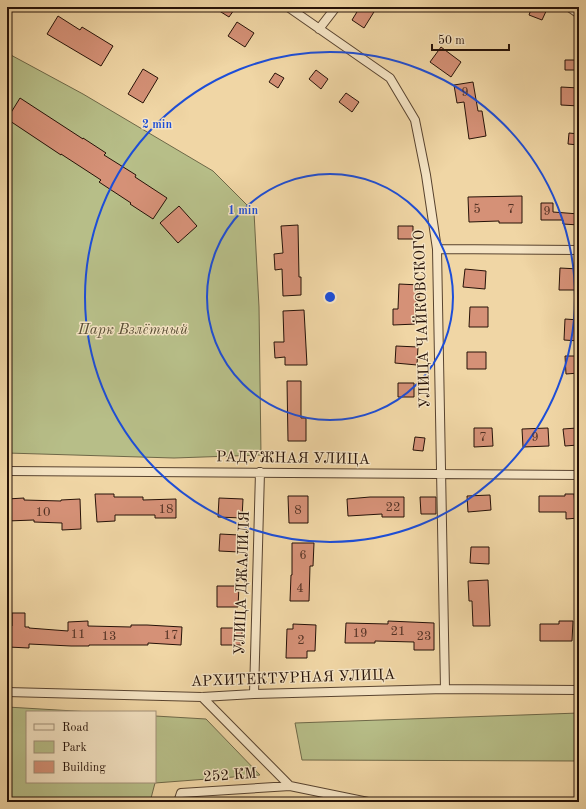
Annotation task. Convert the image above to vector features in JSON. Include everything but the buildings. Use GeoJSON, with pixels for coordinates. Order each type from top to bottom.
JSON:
{"type":"FeatureCollection","features":[{"type":"Feature","properties":{"kind":"street","name":"УЛИЦА ЧАЙКОВСКОГО"},"geometry":{"type":"LineString","coordinates":[[288,7],[390,78],[415,120],[438,249],[445,689]]}},
{"type":"Feature","properties":{"kind":"street"},"geometry":{"type":"LineString","coordinates":[[319,29],[336,7]]}},
{"type":"Feature","properties":{"kind":"street"},"geometry":{"type":"LineString","coordinates":[[569,7],[579,14]]}},
{"type":"Feature","properties":{"kind":"street"},"geometry":{"type":"LineString","coordinates":[[438,249],[579,250]]}},
{"type":"Feature","properties":{"kind":"street","name":"РАДУЖНАЯ УЛИЦА"},"geometry":{"type":"LineString","coordinates":[[7,471],[260,472],[579,476]]}},
{"type":"Feature","properties":{"kind":"street","name":"УЛИЦА ДЖАЛИЛЯ"},"geometry":{"type":"LineString","coordinates":[[254,694],[260,472]]}},
{"type":"Feature","properties":{"kind":"street","name":"АРХИТЕКТУРНАЯ УЛИЦА"},"geometry":{"type":"LineString","coordinates":[[7,692],[202,697],[254,694],[445,689],[579,690]]}},
{"type":"Feature","properties":{"kind":"street"},"geometry":{"type":"LineString","coordinates":[[202,697],[290,786],[368,802]]}},
{"type":"Feature","properties":{"kind":"street","name":"252 КМ"},"geometry":{"type":"LineString","coordinates":[[178,802],[181,793],[290,786]]}},
{"type":"Feature","properties":{"kind":"green space","name":"Парк Взлётный"},"geometry":{"type":"Polygon","coordinates":[[[9,54],[83,94],[213,171],[254,212],[259,307],[261,455],[174,458],[7,453],[7,58],[9,54]]]}},
{"type":"Feature","properties":{"kind":"green space"},"geometry":{"type":"Polygon","coordinates":[[[7,707],[74,711],[26,711],[26,783],[155,783],[150,802],[7,802],[7,707]]]}},
{"type":"Feature","properties":{"kind":"green space"},"geometry":{"type":"Polygon","coordinates":[[[579,713],[579,761],[302,760],[295,723],[579,713]]]}},
{"type":"Feature","properties":{"kind":"green space"},"geometry":{"type":"Polygon","coordinates":[[[156,716],[206,719],[260,775],[156,783],[156,716]]]}}]}
